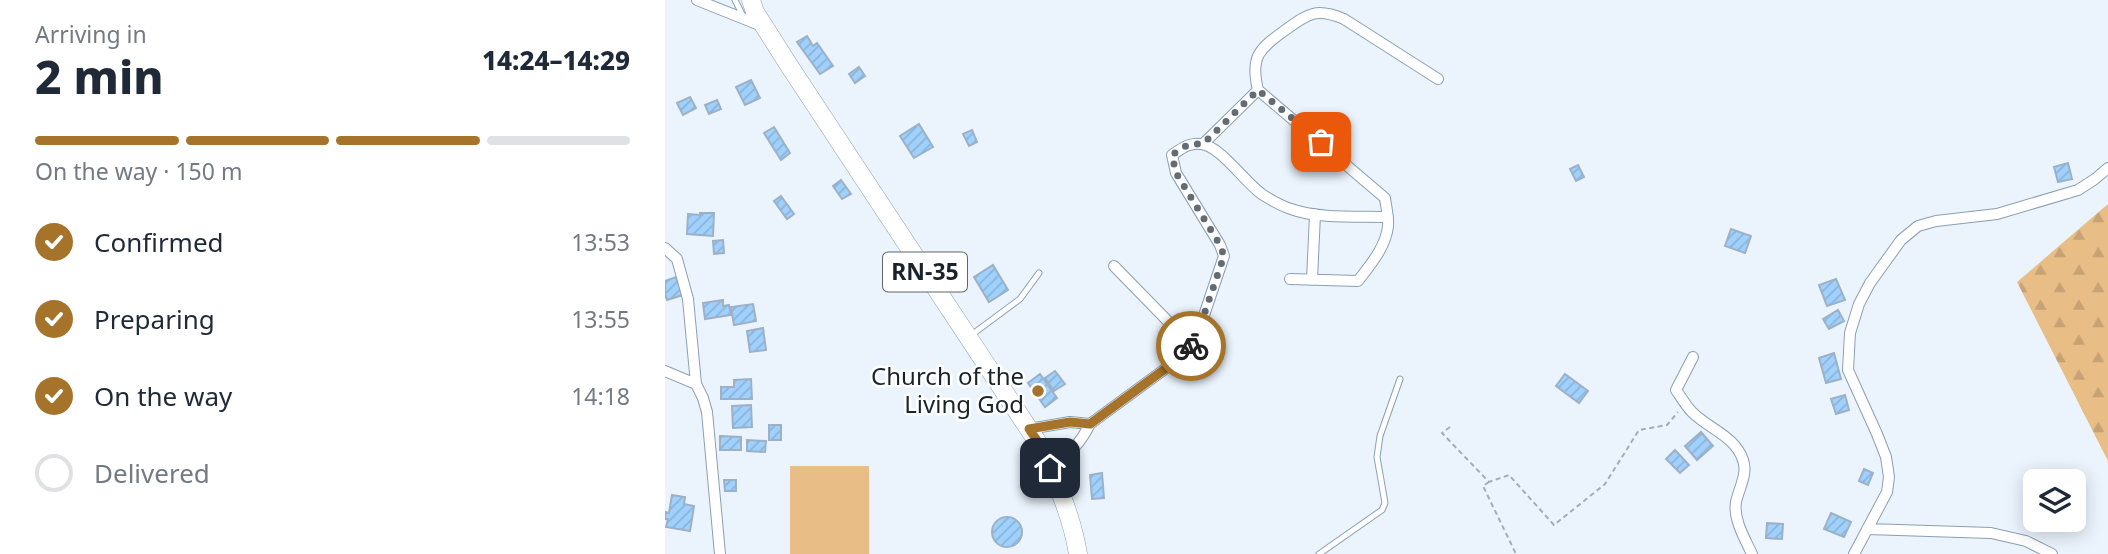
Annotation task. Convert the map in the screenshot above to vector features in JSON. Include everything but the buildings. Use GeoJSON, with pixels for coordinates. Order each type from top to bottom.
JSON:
{"type":"FeatureCollection","features":[{"type":"Feature","properties":{"kind":"main road","name":"RN-35"},"geometry":{"type":"LineString","coordinates":[[751,0],[755,12],[1041,446],[1063,497],[1078,554]]}},
{"type":"Feature","properties":{"kind":"street"},"geometry":{"type":"LineString","coordinates":[[697,0],[765,27]]}},
{"type":"Feature","properties":{"kind":"street"},"geometry":{"type":"LineString","coordinates":[[1290,279],[1358,281],[1380,251],[1388,227],[1388,217],[1385,198],[1258,90],[1253,73],[1263,47],[1307,15],[1331,14],[1344,19],[1438,79]]}},
{"type":"Feature","properties":{"kind":"street"},"geometry":{"type":"LineString","coordinates":[[1203,144],[1258,90]]}},
{"type":"Feature","properties":{"kind":"street"},"geometry":{"type":"LineString","coordinates":[[1050,468],[1068,456],[1090,424],[1180,358],[1195,341],[1224,256],[1176,173],[1172,155],[1189,144],[1203,144],[1215,150],[1262,194],[1294,210],[1315,214],[1388,217]]}},
{"type":"Feature","properties":{"kind":"street"},"geometry":{"type":"LineString","coordinates":[[1854,554],[1887,492],[1889,477],[1886,457],[1848,370],[1850,333],[1859,304],[1870,283],[1901,240],[1918,226],[1936,221],[1997,214],[2078,190],[2108,168]]}},
{"type":"Feature","properties":{"kind":"street"},"geometry":{"type":"LineString","coordinates":[[1312,280],[1315,214]]}},
{"type":"Feature","properties":{"kind":"street"},"geometry":{"type":"LineString","coordinates":[[665,248],[677,259],[688,299],[696,384],[707,412],[720,554]]}},
{"type":"Feature","properties":{"kind":"street"},"geometry":{"type":"LineString","coordinates":[[1114,266],[1192,345]]}},
{"type":"Feature","properties":{"kind":"street"},"geometry":{"type":"LineString","coordinates":[[1693,356],[1676,390],[1692,413],[1726,436],[1738,449],[1745,463],[1744,478],[1735,505],[1752,554]]}},
{"type":"Feature","properties":{"kind":"street"},"geometry":{"type":"LineString","coordinates":[[665,371],[696,384]]}},
{"type":"Feature","properties":{"kind":"street"},"geometry":{"type":"LineString","coordinates":[[1029,429],[1070,422],[1090,424]]}},
{"type":"Feature","properties":{"kind":"street"},"geometry":{"type":"LineString","coordinates":[[1867,530],[1991,533],[2027,541],[2052,554]]}},
{"type":"Feature","properties":{"kind":"lane"},"geometry":{"type":"LineString","coordinates":[[735,0],[745,20]]}},
{"type":"Feature","properties":{"kind":"lane"},"geometry":{"type":"LineString","coordinates":[[968,337],[1020,299],[1039,273]]}},
{"type":"Feature","properties":{"kind":"lane"},"geometry":{"type":"LineString","coordinates":[[1319,554],[1383,510],[1385,503],[1377,457],[1380,436],[1400,379]]}},
{"type":"Feature","properties":{"kind":"path"},"geometry":{"type":"LineString","coordinates":[[1516,554],[1483,486],[1509,475],[1554,525],[1605,484],[1639,430],[1667,425],[1685,403]]}},
{"type":"Feature","properties":{"kind":"path"},"geometry":{"type":"LineString","coordinates":[[1450,427],[1442,433],[1489,482]]}},
{"type":"Feature","properties":{"kind":"green space"},"geometry":{"type":"Polygon","coordinates":[[[2108,204],[2108,461],[2017,282],[2108,204]]]}},
{"type":"Feature","properties":{"kind":"green space"},"geometry":{"type":"Polygon","coordinates":[[[790,466],[869,466],[869,554],[790,554],[790,466]]]}},
{"type":"Feature","properties":{"kind":"way so far"},"geometry":{"type":"LineString","coordinates":[[1191,346],[1224,256],[1176,173],[1172,155],[1189,144],[1203,144],[1258,90],[1321,142]]}},
{"type":"Feature","properties":{"kind":"place","name":"Church of the Living God"},"geometry":{"type":"Point","coordinates":[1038,391]}},
{"type":"Feature","properties":{"kind":"route"},"geometry":{"type":"LineString","coordinates":[[1050,468],[1041,446],[1029,429],[1070,422],[1090,424],[1180,358],[1191,346]]}}]}
